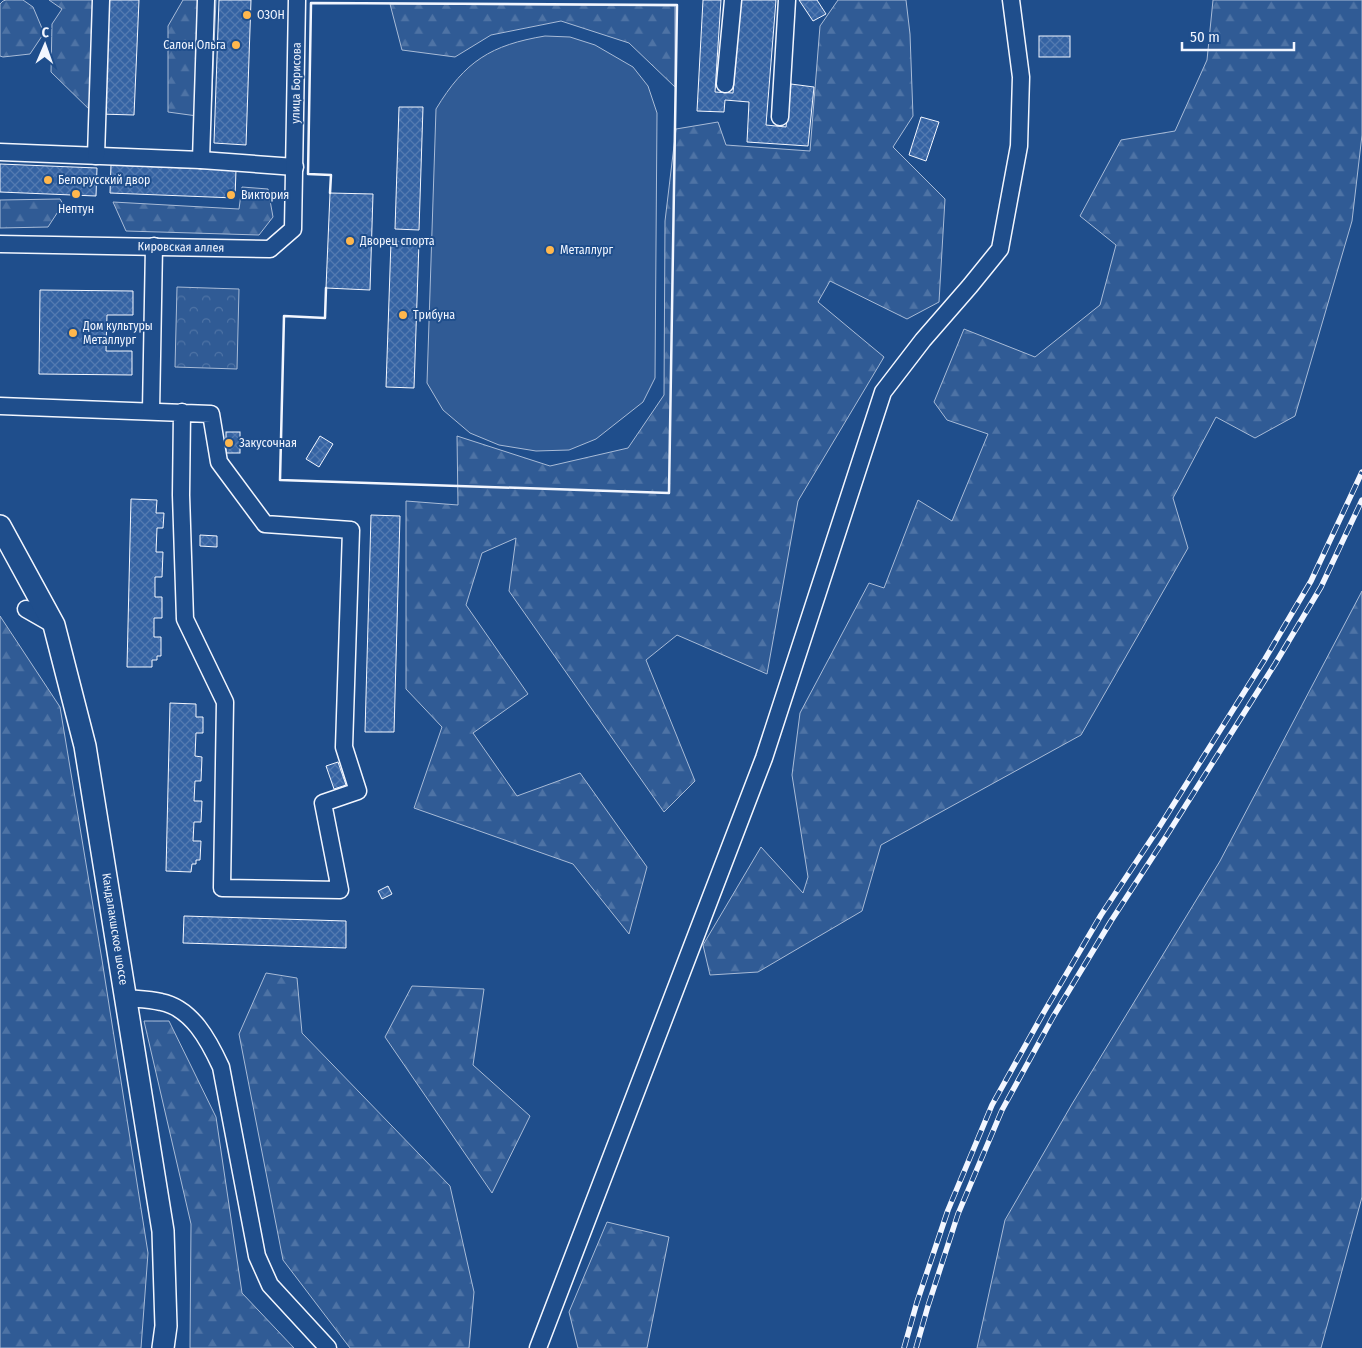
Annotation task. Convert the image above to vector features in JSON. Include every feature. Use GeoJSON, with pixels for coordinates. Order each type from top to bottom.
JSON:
{"type":"FeatureCollection","features":[{"type":"Feature","properties":{"kind":"main road","name":"Кандалакшское шоссе"},"geometry":{"type":"LineString","coordinates":[[0,526],[54,625],[85,746],[164,1231],[166,1326],[163,1348]]}},
{"type":"Feature","properties":{"kind":"street"},"geometry":{"type":"LineString","coordinates":[[96,156],[101,0]]}},
{"type":"Feature","properties":{"kind":"street"},"geometry":{"type":"LineString","coordinates":[[201,160],[206,0]]}},
{"type":"Feature","properties":{"kind":"street","name":"улица Борисова"},"geometry":{"type":"LineString","coordinates":[[294,167],[297,0]]}},
{"type":"Feature","properties":{"kind":"street"},"geometry":{"type":"LineString","coordinates":[[725,84],[733,0]]}},
{"type":"Feature","properties":{"kind":"street"},"geometry":{"type":"LineString","coordinates":[[780,117],[787,0]]}},
{"type":"Feature","properties":{"kind":"street"},"geometry":{"type":"LineString","coordinates":[[538,1348],[764,758],[883,392],[923,340],[1000,250],[1019,146],[1021,77],[1012,0]]}},
{"type":"Feature","properties":{"kind":"street"},"geometry":{"type":"LineString","coordinates":[[0,152],[201,160],[294,167]]}},
{"type":"Feature","properties":{"kind":"street","name":"Кировская аллея"},"geometry":{"type":"LineString","coordinates":[[0,244],[270,249],[293,229],[294,167]]}},
{"type":"Feature","properties":{"kind":"street"},"geometry":{"type":"LineString","coordinates":[[151,411],[154,246]]}},
{"type":"Feature","properties":{"kind":"street"},"geometry":{"type":"LineString","coordinates":[[0,406],[182,412],[211,414],[219,462],[264,524],[350,530],[344,748],[358,791],[323,803],[340,890],[222,888],[225,702],[185,619],[181,495],[182,412]]}},
{"type":"Feature","properties":{"kind":"street"},"geometry":{"type":"LineString","coordinates":[[26,609],[54,625]]}},
{"type":"Feature","properties":{"kind":"street"},"geometry":{"type":"LineString","coordinates":[[126,998],[162,1002],[180,1009],[209,1042],[221,1067],[257,1256],[270,1285],[328,1348]]}},
{"type":"Feature","properties":{"kind":"green space"},"geometry":{"type":"Polygon","coordinates":[[[6,0],[23,0],[33,7],[44,33],[30,54],[0,56],[0,4],[6,0]]]}},
{"type":"Feature","properties":{"kind":"green space"},"geometry":{"type":"Polygon","coordinates":[[[49,0],[99,0],[95,115],[51,72],[52,24],[62,9],[49,0]]]}},
{"type":"Feature","properties":{"kind":"green space"},"geometry":{"type":"Polygon","coordinates":[[[183,0],[202,0],[197,116],[168,112],[168,26],[183,0]]]}},
{"type":"Feature","properties":{"kind":"green space"},"geometry":{"type":"Polygon","coordinates":[[[208,0],[216,0],[210,138],[204,130],[208,0]]]}},
{"type":"Feature","properties":{"kind":"green space"},"geometry":{"type":"Polygon","coordinates":[[[838,0],[906,0],[910,34],[913,116],[893,147],[945,199],[939,302],[907,319],[830,281],[818,302],[884,357],[798,501],[767,674],[677,635],[646,660],[695,781],[664,812],[509,591],[516,538],[482,553],[466,605],[528,694],[473,733],[517,796],[580,773],[647,867],[629,934],[573,864],[414,808],[442,727],[406,689],[406,501],[458,505],[457,436],[550,466],[628,448],[664,395],[665,221],[676,129],[718,122],[726,145],[810,151],[820,26],[838,0]]]}},
{"type":"Feature","properties":{"kind":"green space"},"geometry":{"type":"Polygon","coordinates":[[[1213,0],[1362,0],[1362,135],[1352,221],[1295,416],[1255,438],[1216,417],[1173,498],[1188,548],[1081,735],[881,845],[862,911],[758,972],[710,975],[703,945],[761,847],[803,893],[808,877],[792,775],[800,713],[869,583],[884,588],[918,500],[952,521],[988,434],[947,420],[934,402],[964,329],[1035,357],[1100,305],[1116,245],[1080,216],[1121,140],[1175,131],[1207,60],[1213,0]]]}},
{"type":"Feature","properties":{"kind":"green space"},"geometry":{"type":"Polygon","coordinates":[[[390,4],[675,6],[675,87],[629,43],[561,21],[491,35],[455,57],[402,50],[390,4]]]}},
{"type":"Feature","properties":{"kind":"green space"},"geometry":{"type":"Polygon","coordinates":[[[545,36],[570,37],[595,45],[633,67],[648,86],[657,113],[655,378],[643,402],[596,439],[569,450],[536,451],[499,445],[470,433],[443,410],[427,383],[436,109],[458,79],[481,58],[509,44],[545,36]]]}},
{"type":"Feature","properties":{"kind":"green space"},"geometry":{"type":"Polygon","coordinates":[[[242,187],[268,189],[273,217],[259,235],[126,231],[113,202],[239,209],[242,187]]]}},
{"type":"Feature","properties":{"kind":"green space"},"geometry":{"type":"Polygon","coordinates":[[[60,199],[63,204],[48,227],[0,228],[0,200],[60,199]]]}},
{"type":"Feature","properties":{"kind":"green space"},"geometry":{"type":"Polygon","coordinates":[[[177,287],[239,289],[237,369],[175,367],[177,287]]]}},
{"type":"Feature","properties":{"kind":"green space"},"geometry":{"type":"Polygon","coordinates":[[[1362,591],[1362,1197],[1321,1348],[977,1348],[1005,1220],[1072,1104],[1220,861],[1362,591]]]}},
{"type":"Feature","properties":{"kind":"green space"},"geometry":{"type":"Polygon","coordinates":[[[0,616],[60,707],[148,1253],[141,1348],[0,1348],[0,616]]]}},
{"type":"Feature","properties":{"kind":"green space"},"geometry":{"type":"Polygon","coordinates":[[[266,973],[297,978],[302,1033],[450,1186],[474,1292],[469,1348],[350,1348],[283,1260],[239,1034],[266,973]]]}},
{"type":"Feature","properties":{"kind":"green space"},"geometry":{"type":"Polygon","coordinates":[[[412,986],[484,989],[473,1065],[530,1116],[492,1193],[385,1037],[412,986]]]}},
{"type":"Feature","properties":{"kind":"green space"},"geometry":{"type":"Polygon","coordinates":[[[144,1021],[169,1021],[216,1117],[242,1293],[294,1348],[190,1348],[191,1224],[144,1021]]]}},
{"type":"Feature","properties":{"kind":"green space"},"geometry":{"type":"Polygon","coordinates":[[[607,1222],[669,1237],[647,1348],[578,1348],[569,1312],[607,1222]]]}},
{"type":"Feature","properties":{"kind":"building"},"geometry":{"type":"Polygon","coordinates":[[[105,0],[139,0],[134,115],[99,114],[105,0]]]}},
{"type":"Feature","properties":{"kind":"building"},"geometry":{"type":"Polygon","coordinates":[[[219,0],[251,0],[246,145],[214,143],[219,0]]]}},
{"type":"Feature","properties":{"kind":"building"},"geometry":{"type":"Polygon","coordinates":[[[703,0],[721,0],[715,92],[733,93],[741,0],[776,0],[766,125],[786,127],[791,84],[814,87],[808,146],[747,142],[749,102],[725,100],[724,112],[697,111],[703,0]]]}},
{"type":"Feature","properties":{"kind":"building"},"geometry":{"type":"Polygon","coordinates":[[[799,0],[817,0],[826,14],[813,21],[799,0]]]}},
{"type":"Feature","properties":{"kind":"building"},"geometry":{"type":"Polygon","coordinates":[[[1039,36],[1070,36],[1070,57],[1039,57],[1039,36]]]}},
{"type":"Feature","properties":{"kind":"building"},"geometry":{"type":"Polygon","coordinates":[[[399,107],[423,107],[419,230],[395,229],[399,107]]]}},
{"type":"Feature","properties":{"kind":"building"},"geometry":{"type":"Polygon","coordinates":[[[921,117],[939,122],[926,161],[909,155],[921,117]]]}},
{"type":"Feature","properties":{"kind":"building","name":"Белорусский двор"},"geometry":{"type":"Polygon","coordinates":[[[0,164],[97,168],[96,196],[0,192],[0,164]]]}},
{"type":"Feature","properties":{"kind":"building"},"geometry":{"type":"Polygon","coordinates":[[[111,165],[236,170],[235,198],[110,193],[111,165]]]}},
{"type":"Feature","properties":{"kind":"building","name":"Дворец спорта"},"geometry":{"type":"Polygon","coordinates":[[[330,193],[373,194],[370,290],[326,288],[330,193]]]}},
{"type":"Feature","properties":{"kind":"building","name":"Трибуна"},"geometry":{"type":"Polygon","coordinates":[[[391,241],[419,242],[414,388],[386,387],[391,241]]]}},
{"type":"Feature","properties":{"kind":"building","name":"Дом культуры Металлург"},"geometry":{"type":"Polygon","coordinates":[[[40,290],[133,291],[133,315],[107,315],[106,351],[132,351],[132,375],[39,374],[40,290]]]}},
{"type":"Feature","properties":{"kind":"building"},"geometry":{"type":"Polygon","coordinates":[[[226,432],[240,432],[240,453],[226,453],[226,432]]]}},
{"type":"Feature","properties":{"kind":"building"},"geometry":{"type":"Polygon","coordinates":[[[320,436],[333,444],[319,467],[306,459],[320,436]]]}},
{"type":"Feature","properties":{"kind":"building"},"geometry":{"type":"Polygon","coordinates":[[[131,499],[157,500],[156,513],[164,513],[163,528],[157,528],[156,552],[163,552],[162,577],[155,577],[155,597],[162,597],[162,618],[154,618],[154,637],[161,637],[161,656],[157,656],[157,660],[152,660],[152,667],[127,667],[131,499]]]}},
{"type":"Feature","properties":{"kind":"building"},"geometry":{"type":"Polygon","coordinates":[[[371,515],[400,516],[394,732],[365,732],[371,515]]]}},
{"type":"Feature","properties":{"kind":"building"},"geometry":{"type":"Polygon","coordinates":[[[200,535],[217,536],[217,547],[200,546],[200,535]]]}},
{"type":"Feature","properties":{"kind":"building"},"geometry":{"type":"Polygon","coordinates":[[[170,703],[196,704],[196,717],[203,717],[203,733],[196,733],[195,756],[202,757],[201,781],[195,781],[194,801],[202,801],[201,822],[194,822],[193,841],[201,841],[200,860],[196,860],[196,864],[192,864],[191,872],[166,871],[170,703]]]}},
{"type":"Feature","properties":{"kind":"building"},"geometry":{"type":"Polygon","coordinates":[[[338,762],[346,785],[334,789],[326,766],[338,762]]]}},
{"type":"Feature","properties":{"kind":"building"},"geometry":{"type":"Polygon","coordinates":[[[388,886],[392,894],[382,899],[378,891],[388,886]]]}},
{"type":"Feature","properties":{"kind":"building"},"geometry":{"type":"Polygon","coordinates":[[[184,916],[346,921],[346,948],[183,943],[184,916]]]}},
{"type":"Feature","properties":{"kind":"railway"},"geometry":{"type":"LineString","coordinates":[[904,1348],[917,1302],[948,1210],[992,1105],[1101,915],[1158,829],[1265,659],[1311,581],[1362,472]]}},
{"type":"Feature","properties":{"kind":"railway"},"geometry":{"type":"LineString","coordinates":[[916,1348],[958,1214],[1002,1110],[1053,1017],[1111,921],[1275,664],[1321,587],[1362,500]]}},
{"type":"Feature","properties":{"kind":"wall"},"geometry":{"type":"LineString","coordinates":[[326,288],[325,318],[284,316],[280,480],[669,493],[677,5],[311,3],[308,174],[331,175],[330,193]]}},
{"type":"Feature","properties":{"kind":"place","name":"ОЗОН"},"geometry":{"type":"Point","coordinates":[247,15]}},
{"type":"Feature","properties":{"kind":"place","name":"Салон Ольга"},"geometry":{"type":"Point","coordinates":[236,45]}},
{"type":"Feature","properties":{"kind":"place","name":"Белорусский двор"},"geometry":{"type":"Point","coordinates":[48,180]}},
{"type":"Feature","properties":{"kind":"place","name":"Нептун"},"geometry":{"type":"Point","coordinates":[76,194]}},
{"type":"Feature","properties":{"kind":"place","name":"Виктория"},"geometry":{"type":"Point","coordinates":[231,195]}},
{"type":"Feature","properties":{"kind":"place","name":"Дворец спорта"},"geometry":{"type":"Point","coordinates":[350,241]}},
{"type":"Feature","properties":{"kind":"place","name":"Металлург"},"geometry":{"type":"Point","coordinates":[550,250]}},
{"type":"Feature","properties":{"kind":"place","name":"Трибуна"},"geometry":{"type":"Point","coordinates":[403,315]}},
{"type":"Feature","properties":{"kind":"place","name":"Дом культуры Металлург"},"geometry":{"type":"Point","coordinates":[73,333]}},
{"type":"Feature","properties":{"kind":"place","name":"Закусочная"},"geometry":{"type":"Point","coordinates":[229,443]}}]}
